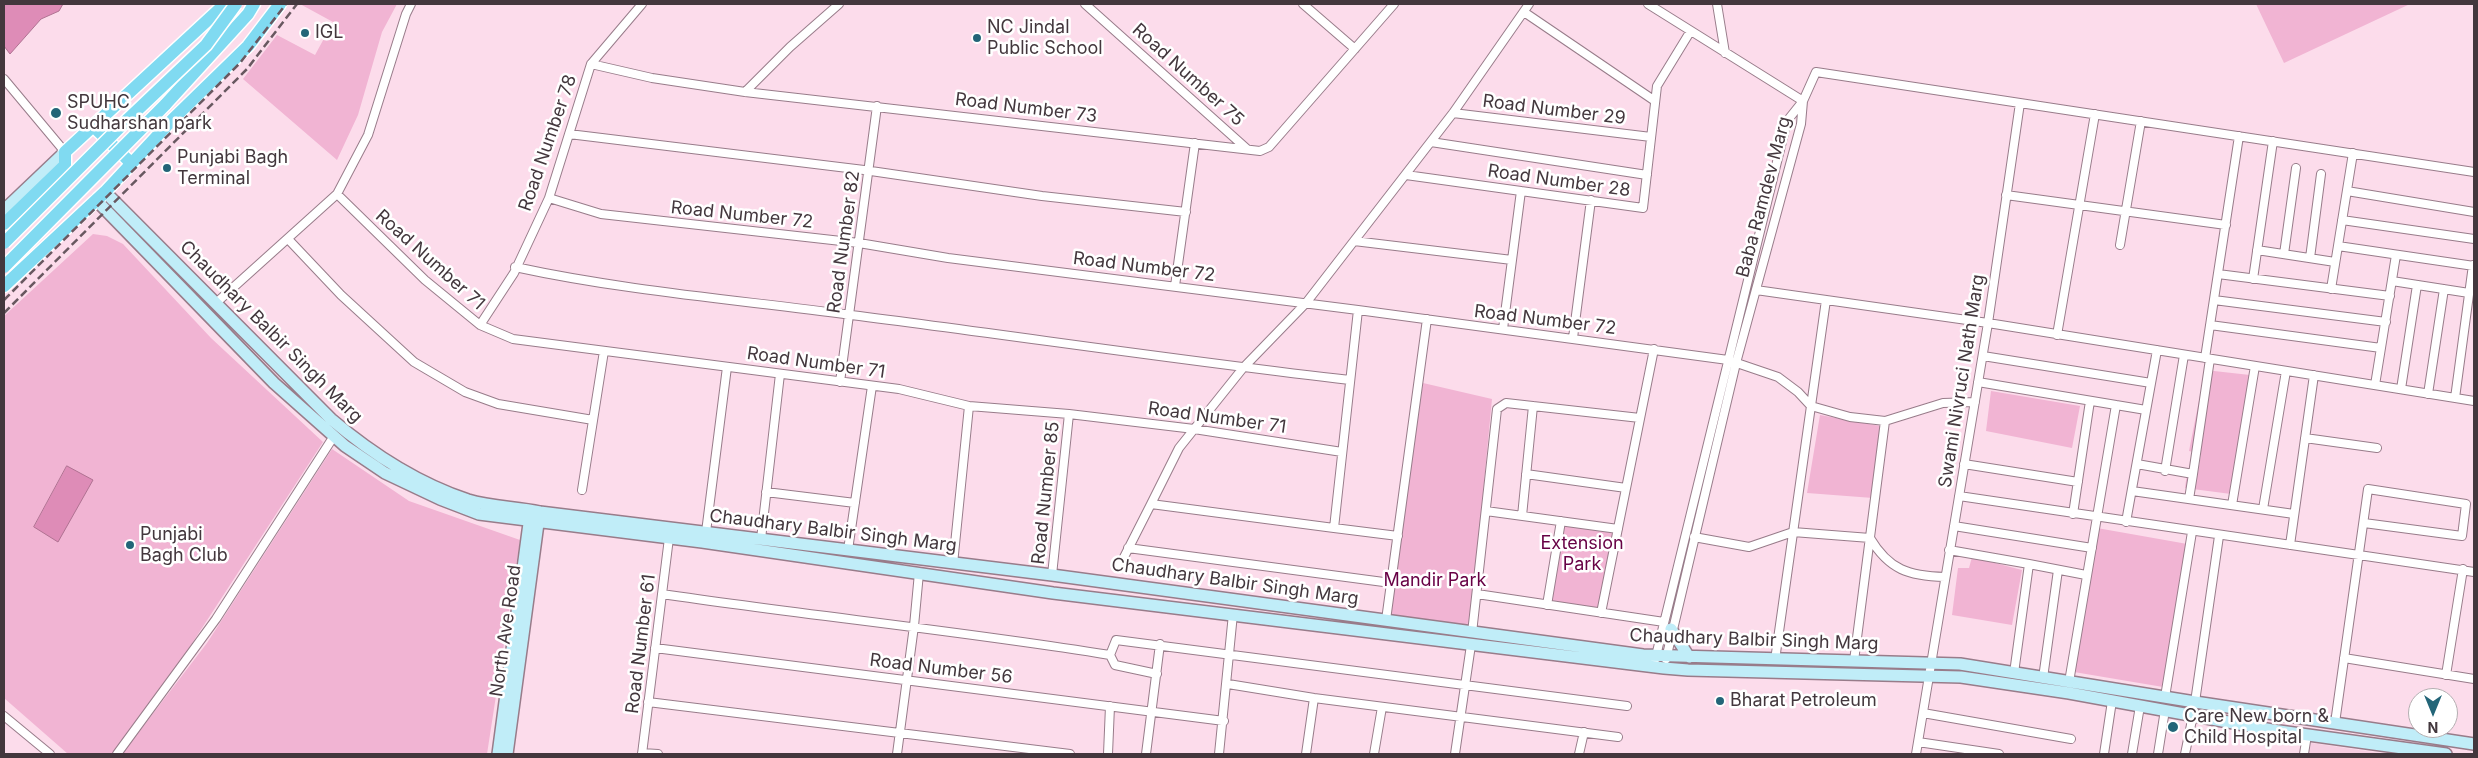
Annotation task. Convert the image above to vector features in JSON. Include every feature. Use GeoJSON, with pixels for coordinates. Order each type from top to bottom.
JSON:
{"type":"FeatureCollection","features":[{"type":"Feature","properties":{"kind":"main road"},"geometry":{"type":"LineString","coordinates":[[39,251],[5,218],[65,165],[65,152],[225,4]]}},
{"type":"Feature","properties":{"kind":"main road"},"geometry":{"type":"LineString","coordinates":[[4,243],[128,119],[206,45],[236,4]]}},
{"type":"Feature","properties":{"kind":"main road"},"geometry":{"type":"LineString","coordinates":[[4,267],[165,105],[248,14],[254,4]]}},
{"type":"Feature","properties":{"kind":"main road"},"geometry":{"type":"LineString","coordinates":[[4,286],[39,251],[100,196],[248,46],[280,4]]}},
{"type":"Feature","properties":{"kind":"main road"},"geometry":{"type":"LineString","coordinates":[[93,126],[131,163]]}},
{"type":"Feature","properties":{"kind":"street"},"geometry":{"type":"LineString","coordinates":[[216,304],[337,194],[368,134],[406,14],[411,4]]}},
{"type":"Feature","properties":{"kind":"street","name":"Road Number 78"},"geometry":{"type":"LineString","coordinates":[[480,325],[514,273],[515,267],[549,198],[590,64],[642,4]]}},
{"type":"Feature","properties":{"kind":"street"},"geometry":{"type":"LineString","coordinates":[[745,92],[790,47],[839,4]]}},
{"type":"Feature","properties":{"kind":"street","name":"Road Number 75"},"geometry":{"type":"LineString","coordinates":[[1086,4],[1248,149]]}},
{"type":"Feature","properties":{"kind":"street"},"geometry":{"type":"LineString","coordinates":[[1303,4],[1355,49]]}},
{"type":"Feature","properties":{"kind":"street","name":"Road Number 73"},"geometry":{"type":"LineString","coordinates":[[590,64],[652,78],[745,92],[1260,151],[1269,147],[1394,4]]}},
{"type":"Feature","properties":{"kind":"street"},"geometry":{"type":"LineString","coordinates":[[1119,567],[1179,448],[1243,368],[1306,303],[1454,113],[1529,4]]}},
{"type":"Feature","properties":{"kind":"street"},"geometry":{"type":"LineString","coordinates":[[1648,4],[1803,101],[1816,72],[2474,172]]}},
{"type":"Feature","properties":{"kind":"street"},"geometry":{"type":"LineString","coordinates":[[1717,4],[1725,53]]}},
{"type":"Feature","properties":{"kind":"street"},"geometry":{"type":"LineString","coordinates":[[1524,12],[1655,101]]}},
{"type":"Feature","properties":{"kind":"street","name":"Road Number 28"},"geometry":{"type":"LineString","coordinates":[[1406,175],[1643,208],[1657,86],[1690,32]]}},
{"type":"Feature","properties":{"kind":"street"},"geometry":{"type":"LineString","coordinates":[[6,82],[65,152]]}},
{"type":"Feature","properties":{"kind":"street","name":"Baba Ramdev Marg"},"geometry":{"type":"LineString","coordinates":[[1668,626],[1694,537],[1736,363],[1802,124],[1803,101]]}},
{"type":"Feature","properties":{"kind":"street","name":"Baba Ramdev Marg"},"geometry":{"type":"LineString","coordinates":[[1660,662],[1728,360],[1788,121],[1803,101]]}},
{"type":"Feature","properties":{"kind":"street","name":"Swami Nivruci Nath Marg"},"geometry":{"type":"LineString","coordinates":[[1916,754],[1983,356],[2020,103]]}},
{"type":"Feature","properties":{"kind":"street","name":"Road Number 82"},"geometry":{"type":"LineString","coordinates":[[840,382],[877,106]]}},
{"type":"Feature","properties":{"kind":"street","name":"Road Number 29"},"geometry":{"type":"LineString","coordinates":[[1454,113],[1651,137]]}},
{"type":"Feature","properties":{"kind":"street"},"geometry":{"type":"LineString","coordinates":[[2058,334],[2095,114]]}},
{"type":"Feature","properties":{"kind":"street"},"geometry":{"type":"LineString","coordinates":[[2120,246],[2141,121]]}},
{"type":"Feature","properties":{"kind":"street"},"geometry":{"type":"LineString","coordinates":[[569,134],[868,170],[1042,196],[1186,212]]}},
{"type":"Feature","properties":{"kind":"street"},"geometry":{"type":"LineString","coordinates":[[2189,499],[2208,358],[2210,325],[2239,136]]}},
{"type":"Feature","properties":{"kind":"street"},"geometry":{"type":"LineString","coordinates":[[2252,279],[2273,141]]}},
{"type":"Feature","properties":{"kind":"street"},"geometry":{"type":"LineString","coordinates":[[1431,142],[1647,176]]}},
{"type":"Feature","properties":{"kind":"street"},"geometry":{"type":"LineString","coordinates":[[1175,286],[1196,143]]}},
{"type":"Feature","properties":{"kind":"street"},"geometry":{"type":"LineString","coordinates":[[2331,289],[2353,153]]}},
{"type":"Feature","properties":{"kind":"street"},"geometry":{"type":"LineString","coordinates":[[2284,254],[2296,168]]}},
{"type":"Feature","properties":{"kind":"street"},"geometry":{"type":"LineString","coordinates":[[2310,258],[2321,174]]}},
{"type":"Feature","properties":{"kind":"street"},"geometry":{"type":"LineString","coordinates":[[1503,329],[1521,191]]}},
{"type":"Feature","properties":{"kind":"street"},"geometry":{"type":"LineString","coordinates":[[2347,191],[2474,212]]}},
{"type":"Feature","properties":{"kind":"street","name":"Road Number 71"},"geometry":{"type":"LineString","coordinates":[[337,194],[425,280],[480,325],[513,339],[872,386],[899,390],[969,406],[1070,414],[1194,429],[1342,452]]}},
{"type":"Feature","properties":{"kind":"street","name":"Chaudhary Balbir Singh Marg"},"geometry":{"type":"LineString","coordinates":[[100,196],[216,304],[331,419],[360,444],[392,465],[435,487],[469,500],[534,516]]}},
{"type":"Feature","properties":{"kind":"street","name":"Chaudhary Balbir Singh Marg"},"geometry":{"type":"LineString","coordinates":[[100,196],[274,384],[334,436],[385,473],[440,499],[480,514],[534,516],[587,523],[669,538],[1054,593],[1471,645],[1660,662],[1689,657],[1960,664],[2165,698],[2474,744]]}},
{"type":"Feature","properties":{"kind":"street"},"geometry":{"type":"LineString","coordinates":[[2006,196],[2226,224]]}},
{"type":"Feature","properties":{"kind":"street","name":"Road Number 72"},"geometry":{"type":"LineString","coordinates":[[549,198],[601,214],[859,244],[948,258],[1306,303],[1728,360],[1778,377],[1798,392],[1811,406]]}},
{"type":"Feature","properties":{"kind":"street"},"geometry":{"type":"LineString","coordinates":[[1573,338],[1591,200]]}},
{"type":"Feature","properties":{"kind":"street"},"geometry":{"type":"LineString","coordinates":[[2342,220],[2474,240]]}},
{"type":"Feature","properties":{"kind":"street"},"geometry":{"type":"LineString","coordinates":[[288,239],[340,294],[414,362],[464,392],[498,404],[593,420]]}},
{"type":"Feature","properties":{"kind":"street"},"geometry":{"type":"LineString","coordinates":[[1354,241],[1512,260]]}},
{"type":"Feature","properties":{"kind":"street"},"geometry":{"type":"LineString","coordinates":[[2338,246],[2474,266],[2455,398]]}},
{"type":"Feature","properties":{"kind":"street"},"geometry":{"type":"LineString","coordinates":[[2257,250],[2335,262]]}},
{"type":"Feature","properties":{"kind":"street"},"geometry":{"type":"LineString","coordinates":[[2376,385],[2396,255]]}},
{"type":"Feature","properties":{"kind":"street"},"geometry":{"type":"LineString","coordinates":[[515,267],[573,280],[756,305],[849,314],[1243,368],[1350,380]]}},
{"type":"Feature","properties":{"kind":"street"},"geometry":{"type":"LineString","coordinates":[[2218,274],[2390,296]]}},
{"type":"Feature","properties":{"kind":"street"},"geometry":{"type":"LineString","coordinates":[[2392,281],[2469,293]]}},
{"type":"Feature","properties":{"kind":"street"},"geometry":{"type":"LineString","coordinates":[[2401,389],[2417,285]]}},
{"type":"Feature","properties":{"kind":"street"},"geometry":{"type":"LineString","coordinates":[[2428,394],[2444,289]]}},
{"type":"Feature","properties":{"kind":"street"},"geometry":{"type":"LineString","coordinates":[[1756,290],[2058,334],[2474,400]]}},
{"type":"Feature","properties":{"kind":"street"},"geometry":{"type":"LineString","coordinates":[[1775,660],[1826,300]]}},
{"type":"Feature","properties":{"kind":"street"},"geometry":{"type":"LineString","coordinates":[[2214,300],[2386,322]]}},
{"type":"Feature","properties":{"kind":"street"},"geometry":{"type":"LineString","coordinates":[[1334,528],[1358,310]]}},
{"type":"Feature","properties":{"kind":"street"},"geometry":{"type":"LineString","coordinates":[[1386,620],[1427,319]]}},
{"type":"Feature","properties":{"kind":"street"},"geometry":{"type":"LineString","coordinates":[[2210,325],[2381,348]]}},
{"type":"Feature","properties":{"kind":"street"},"geometry":{"type":"LineString","coordinates":[[1601,613],[1654,349]]}},
{"type":"Feature","properties":{"kind":"street"},"geometry":{"type":"LineString","coordinates":[[2126,522],[2157,350]]}},
{"type":"Feature","properties":{"kind":"street"},"geometry":{"type":"LineString","coordinates":[[582,490],[604,351]]}},
{"type":"Feature","properties":{"kind":"street"},"geometry":{"type":"LineString","coordinates":[[2165,471],[2184,354]]}},
{"type":"Feature","properties":{"kind":"street"},"geometry":{"type":"LineString","coordinates":[[1983,356],[2151,383]]}},
{"type":"Feature","properties":{"kind":"street"},"geometry":{"type":"LineString","coordinates":[[2232,505],[2255,366]]}},
{"type":"Feature","properties":{"kind":"street"},"geometry":{"type":"LineString","coordinates":[[706,532],[727,367]]}},
{"type":"Feature","properties":{"kind":"street"},"geometry":{"type":"LineString","coordinates":[[2263,509],[2286,371]]}},
{"type":"Feature","properties":{"kind":"street"},"geometry":{"type":"LineString","coordinates":[[761,539],[780,374]]}},
{"type":"Feature","properties":{"kind":"street"},"geometry":{"type":"LineString","coordinates":[[2290,545],[2314,375]]}},
{"type":"Feature","properties":{"kind":"street"},"geometry":{"type":"LineString","coordinates":[[1978,382],[2146,410]]}},
{"type":"Feature","properties":{"kind":"street"},"geometry":{"type":"LineString","coordinates":[[848,550],[872,386]]}},
{"type":"Feature","properties":{"kind":"street"},"geometry":{"type":"LineString","coordinates":[[2073,514],[2090,401]]}},
{"type":"Feature","properties":{"kind":"street"},"geometry":{"type":"LineString","coordinates":[[1472,633],[1497,409],[1506,402],[1640,418]]}},
{"type":"Feature","properties":{"kind":"street"},"geometry":{"type":"LineString","coordinates":[[1811,406],[1850,417],[1885,421],[1943,403],[1975,402]]}},
{"type":"Feature","properties":{"kind":"street"},"geometry":{"type":"LineString","coordinates":[[2069,682],[2116,405]]}},
{"type":"Feature","properties":{"kind":"street"},"geometry":{"type":"LineString","coordinates":[[953,564],[969,406]]}},
{"type":"Feature","properties":{"kind":"street"},"geometry":{"type":"LineString","coordinates":[[1522,516],[1533,406]]}},
{"type":"Feature","properties":{"kind":"street","name":"Road Number 85"},"geometry":{"type":"LineString","coordinates":[[1052,575],[1070,414]]}},
{"type":"Feature","properties":{"kind":"street"},"geometry":{"type":"LineString","coordinates":[[1854,661],[1885,421]]}},
{"type":"Feature","properties":{"kind":"street"},"geometry":{"type":"LineString","coordinates":[[118,754],[216,619],[334,436]]}},
{"type":"Feature","properties":{"kind":"street"},"geometry":{"type":"LineString","coordinates":[[2305,438],[2377,448]]}},
{"type":"Feature","properties":{"kind":"street"},"geometry":{"type":"LineString","coordinates":[[1964,464],[2078,482]]}},
{"type":"Feature","properties":{"kind":"street"},"geometry":{"type":"LineString","coordinates":[[2137,464],[2165,471],[2193,474]]}},
{"type":"Feature","properties":{"kind":"street"},"geometry":{"type":"LineString","coordinates":[[1526,474],[1626,488]]}},
{"type":"Feature","properties":{"kind":"street"},"geometry":{"type":"LineString","coordinates":[[2334,723],[2368,490],[2466,504],[2462,536],[2364,523]]}},
{"type":"Feature","properties":{"kind":"street"},"geometry":{"type":"LineString","coordinates":[[2132,491],[2294,514]]}},
{"type":"Feature","properties":{"kind":"street"},"geometry":{"type":"LineString","coordinates":[[766,492],[855,503]]}},
{"type":"Feature","properties":{"kind":"street"},"geometry":{"type":"LineString","coordinates":[[1959,496],[2219,536],[2474,572]]}},
{"type":"Feature","properties":{"kind":"street"},"geometry":{"type":"LineString","coordinates":[[1151,504],[1398,536]]}},
{"type":"Feature","properties":{"kind":"street"},"geometry":{"type":"LineString","coordinates":[[1486,511],[1618,528]]}},
{"type":"Feature","properties":{"kind":"street"},"geometry":{"type":"LineString","coordinates":[[498,754],[534,516]]}},
{"type":"Feature","properties":{"kind":"street","name":"North Ave Road"},"geometry":{"type":"LineString","coordinates":[[507,754],[534,516]]}},
{"type":"Feature","properties":{"kind":"street"},"geometry":{"type":"LineString","coordinates":[[1547,605],[1561,521]]}},
{"type":"Feature","properties":{"kind":"street","name":"Chaudhary Balbir Singh Marg"},"geometry":{"type":"LineString","coordinates":[[587,523],[706,532],[1052,575],[1386,620],[1660,662],[1688,670],[1961,677],[2307,735],[2446,754]]}},
{"type":"Feature","properties":{"kind":"street"},"geometry":{"type":"LineString","coordinates":[[1954,526],[2092,548]]}},
{"type":"Feature","properties":{"kind":"street"},"geometry":{"type":"LineString","coordinates":[[1694,537],[1749,548],[1793,532],[1870,538]]}},
{"type":"Feature","properties":{"kind":"street"},"geometry":{"type":"LineString","coordinates":[[2165,698],[2192,532]]}},
{"type":"Feature","properties":{"kind":"street"},"geometry":{"type":"LineString","coordinates":[[2194,702],[2219,536]]}},
{"type":"Feature","properties":{"kind":"street","name":"Road Number 61"},"geometry":{"type":"LineString","coordinates":[[642,753],[669,538]]}},
{"type":"Feature","properties":{"kind":"street"},"geometry":{"type":"LineString","coordinates":[[1870,538],[1879,554],[1903,571],[1919,576],[1945,577]]}},
{"type":"Feature","properties":{"kind":"street"},"geometry":{"type":"LineString","coordinates":[[1128,548],[1391,583]]}},
{"type":"Feature","properties":{"kind":"street"},"geometry":{"type":"LineString","coordinates":[[1949,550],[2086,575]]}},
{"type":"Feature","properties":{"kind":"street"},"geometry":{"type":"LineString","coordinates":[[2014,673],[2029,564]]}},
{"type":"Feature","properties":{"kind":"street"},"geometry":{"type":"LineString","coordinates":[[2446,675],[2463,569]]}},
{"type":"Feature","properties":{"kind":"street"},"geometry":{"type":"LineString","coordinates":[[2043,678],[2058,570]]}},
{"type":"Feature","properties":{"kind":"street"},"geometry":{"type":"LineString","coordinates":[[896,754],[914,626],[919,573]]}},
{"type":"Feature","properties":{"kind":"street"},"geometry":{"type":"LineString","coordinates":[[662,594],[778,611],[914,626],[1110,655]]}},
{"type":"Feature","properties":{"kind":"street"},"geometry":{"type":"LineString","coordinates":[[1477,594],[1601,613],[1668,626],[1689,657]]}},
{"type":"Feature","properties":{"kind":"street"},"geometry":{"type":"LineString","coordinates":[[1219,754],[1228,684],[1233,614]]}},
{"type":"Feature","properties":{"kind":"street"},"geometry":{"type":"LineString","coordinates":[[1110,655],[1116,640],[1160,644],[1627,706]]}},
{"type":"Feature","properties":{"kind":"street"},"geometry":{"type":"LineString","coordinates":[[1146,754],[1160,644]]}},
{"type":"Feature","properties":{"kind":"street"},"geometry":{"type":"LineString","coordinates":[[1455,754],[1471,645]]}},
{"type":"Feature","properties":{"kind":"street","name":"Road Number 56"},"geometry":{"type":"LineString","coordinates":[[655,648],[1224,721]]}},
{"type":"Feature","properties":{"kind":"street"},"geometry":{"type":"LineString","coordinates":[[1110,655],[1116,666],[1157,674]]}},
{"type":"Feature","properties":{"kind":"street"},"geometry":{"type":"LineString","coordinates":[[2344,658],[2474,679]]}},
{"type":"Feature","properties":{"kind":"street"},"geometry":{"type":"LineString","coordinates":[[1228,684],[1314,698],[1618,736]]}},
{"type":"Feature","properties":{"kind":"street"},"geometry":{"type":"LineString","coordinates":[[1306,754],[1314,698]]}},
{"type":"Feature","properties":{"kind":"street"},"geometry":{"type":"LineString","coordinates":[[2104,754],[2112,701]]}},
{"type":"Feature","properties":{"kind":"street"},"geometry":{"type":"LineString","coordinates":[[648,702],[1070,754]]}},
{"type":"Feature","properties":{"kind":"street"},"geometry":{"type":"LineString","coordinates":[[1108,754],[1110,706]]}},
{"type":"Feature","properties":{"kind":"street"},"geometry":{"type":"LineString","coordinates":[[1374,754],[1382,706]]}},
{"type":"Feature","properties":{"kind":"street"},"geometry":{"type":"LineString","coordinates":[[2132,754],[2140,706]]}},
{"type":"Feature","properties":{"kind":"street"},"geometry":{"type":"LineString","coordinates":[[2158,754],[2165,710]]}},
{"type":"Feature","properties":{"kind":"street"},"geometry":{"type":"LineString","coordinates":[[1923,713],[2071,738]]}},
{"type":"Feature","properties":{"kind":"street"},"geometry":{"type":"LineString","coordinates":[[4,716],[50,754]]}},
{"type":"Feature","properties":{"kind":"street"},"geometry":{"type":"LineString","coordinates":[[2185,754],[2193,716]]}},
{"type":"Feature","properties":{"kind":"street"},"geometry":{"type":"LineString","coordinates":[[1578,754],[1584,732]]}},
{"type":"Feature","properties":{"kind":"street"},"geometry":{"type":"LineString","coordinates":[[2304,754],[2307,735]]}},
{"type":"Feature","properties":{"kind":"street"},"geometry":{"type":"LineString","coordinates":[[1918,742],[1999,754]]}},
{"type":"Feature","properties":{"kind":"street"},"geometry":{"type":"LineString","coordinates":[[642,753],[658,754]]}},
{"type":"Feature","properties":{"kind":"shaded area"},"geometry":{"type":"Polygon","coordinates":[[[4,4],[63,4],[59,11],[41,19],[10,54],[4,46],[4,4]]]}},
{"type":"Feature","properties":{"kind":"shaded area"},"geometry":{"type":"Polygon","coordinates":[[[67,466],[93,480],[58,542],[34,527],[67,466]]]}},
{"type":"Feature","properties":{"kind":"shaded area"},"geometry":{"type":"Polygon","coordinates":[[[2311,743],[2386,754],[2309,754],[2311,743]]]}},
{"type":"Feature","properties":{"kind":"green space"},"geometry":{"type":"Polygon","coordinates":[[[300,4],[397,4],[382,32],[358,115],[337,160],[243,79],[277,35],[315,55],[333,22],[300,4]]]}},
{"type":"Feature","properties":{"kind":"green space"},"geometry":{"type":"Polygon","coordinates":[[[2256,4],[2410,4],[2284,63],[2256,4]]]}},
{"type":"Feature","properties":{"kind":"green space","name":"Punjabi Bagh Club"},"geometry":{"type":"Polygon","coordinates":[[[93,234],[107,236],[123,244],[211,338],[323,442],[189,648],[113,754],[68,754],[4,698],[4,316],[93,234]]]}},
{"type":"Feature","properties":{"kind":"green space"},"geometry":{"type":"Polygon","coordinates":[[[2205,370],[2250,375],[2231,494],[2185,488],[2187,473],[2198,473],[2201,454],[2189,451],[2205,370]]]}},
{"type":"Feature","properties":{"kind":"green space","name":"Mandir Park"},"geometry":{"type":"Polygon","coordinates":[[[1423,383],[1492,399],[1470,629],[1389,618],[1423,383]]]}},
{"type":"Feature","properties":{"kind":"green space"},"geometry":{"type":"Polygon","coordinates":[[[1991,391],[2080,406],[2072,448],[1986,431],[1991,391]]]}},
{"type":"Feature","properties":{"kind":"green space"},"geometry":{"type":"Polygon","coordinates":[[[1820,415],[1880,426],[1873,498],[1807,493],[1820,415]]]}},
{"type":"Feature","properties":{"kind":"green space"},"geometry":{"type":"Polygon","coordinates":[[[332,449],[409,501],[520,540],[487,754],[122,754],[207,643],[332,449]]]}},
{"type":"Feature","properties":{"kind":"green space","name":"Extension Park"},"geometry":{"type":"Polygon","coordinates":[[[1561,521],[1614,532],[1599,609],[1547,605],[1561,521]]]}},
{"type":"Feature","properties":{"kind":"green space"},"geometry":{"type":"Polygon","coordinates":[[[2097,528],[2193,545],[2169,688],[2074,672],[2097,528]]]}},
{"type":"Feature","properties":{"kind":"green space"},"geometry":{"type":"Polygon","coordinates":[[[1972,557],[2022,570],[2012,625],[1952,615],[1958,568],[1969,568],[1972,557]]]}},
{"type":"Feature","properties":{"kind":"railway"},"geometry":{"type":"LineString","coordinates":[[4,300],[240,63],[286,4]]}},
{"type":"Feature","properties":{"kind":"railway"},"geometry":{"type":"LineString","coordinates":[[4,313],[247,69],[297,4]]}},
{"type":"Feature","properties":{"kind":"place","name":"IGL"},"geometry":{"type":"Point","coordinates":[305,33]}},
{"type":"Feature","properties":{"kind":"place","name":"NC Jindal Public School"},"geometry":{"type":"Point","coordinates":[977,38]}},
{"type":"Feature","properties":{"kind":"place","name":"SPUHC Sudharshan park"},"geometry":{"type":"Point","coordinates":[56,113]}},
{"type":"Feature","properties":{"kind":"place","name":"Punjabi Bagh Terminal"},"geometry":{"type":"Point","coordinates":[167,168]}},
{"type":"Feature","properties":{"kind":"place","name":"Punjabi Bagh Club"},"geometry":{"type":"Point","coordinates":[130,545]}},
{"type":"Feature","properties":{"kind":"place","name":"Bharat Petroleum"},"geometry":{"type":"Point","coordinates":[1720,701]}},
{"type":"Feature","properties":{"kind":"place","name":"Care New born & Child Hospital"},"geometry":{"type":"Point","coordinates":[2173,727]}}]}
